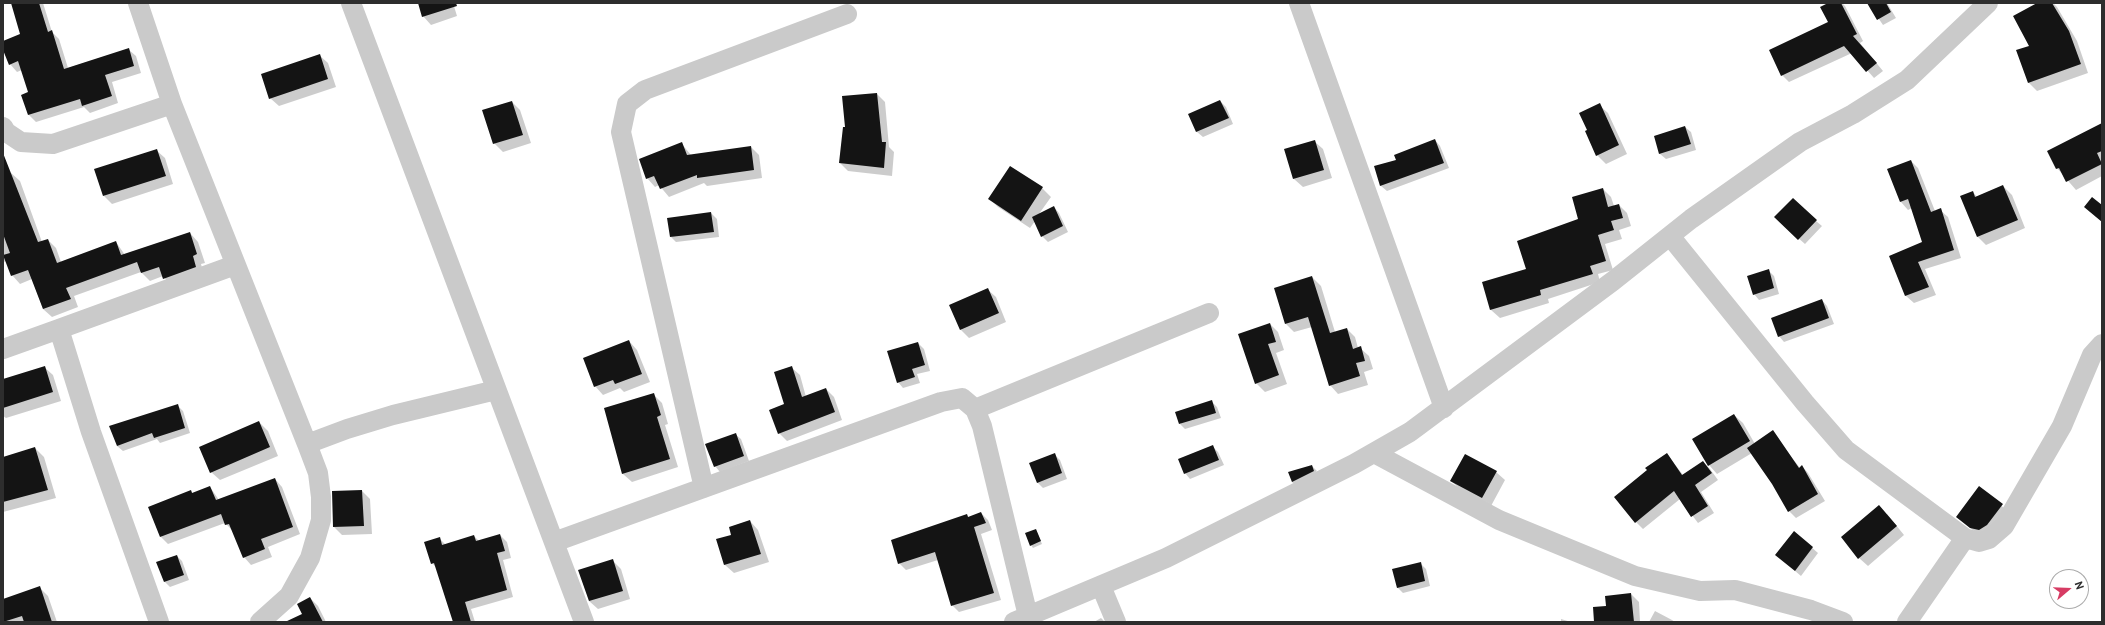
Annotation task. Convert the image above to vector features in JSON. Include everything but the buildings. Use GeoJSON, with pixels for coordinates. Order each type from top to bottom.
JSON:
{"type":"FeatureCollection","features":[{"type":"Feature","properties":{"kind":"street"},"geometry":{"type":"LineString","coordinates":[[138,3],[172,104],[318,473],[321,497],[321,520],[310,558],[289,596],[260,622]]}},
{"type":"Feature","properties":{"kind":"street"},"geometry":{"type":"LineString","coordinates":[[351,3],[584,622]]}},
{"type":"Feature","properties":{"kind":"street"},"geometry":{"type":"LineString","coordinates":[[1299,3],[1444,408]]}},
{"type":"Feature","properties":{"kind":"street"},"geometry":{"type":"LineString","coordinates":[[554,542],[942,402],[962,398],[975,409],[982,426],[1021,619],[1166,558],[1374,453],[1410,432],[1613,281],[1670,236],[1800,142],[1853,114],[1907,80],[1988,3]]}},
{"type":"Feature","properties":{"kind":"street"},"geometry":{"type":"LineString","coordinates":[[704,488],[621,132],[627,104],[645,90],[847,14]]}},
{"type":"Feature","properties":{"kind":"street"},"geometry":{"type":"LineString","coordinates":[[4,131],[21,142],[53,144],[172,104]]}},
{"type":"Feature","properties":{"kind":"street"},"geometry":{"type":"LineString","coordinates":[[1670,236],[1805,403],[1846,450],[1965,538],[1979,542],[1989,539],[2004,526],[2062,426],[2092,355],[2102,344]]}},
{"type":"Feature","properties":{"kind":"street"},"geometry":{"type":"LineString","coordinates":[[3,349],[235,265]]}},
{"type":"Feature","properties":{"kind":"street"},"geometry":{"type":"LineString","coordinates":[[975,409],[1209,313]]}},
{"type":"Feature","properties":{"kind":"street"},"geometry":{"type":"LineString","coordinates":[[59,329],[91,432],[159,622]]}},
{"type":"Feature","properties":{"kind":"street"},"geometry":{"type":"LineString","coordinates":[[307,444],[347,429],[393,415],[496,390]]}},
{"type":"Feature","properties":{"kind":"street"},"geometry":{"type":"LineString","coordinates":[[1374,453],[1499,520],[1635,576],[1700,591],[1735,590],[1811,610],[1843,622]]}},
{"type":"Feature","properties":{"kind":"street"},"geometry":{"type":"LineString","coordinates":[[1907,622],[1965,538]]}},
{"type":"Feature","properties":{"kind":"street"},"geometry":{"type":"LineString","coordinates":[[1100,586],[1116,622]]}}]}
